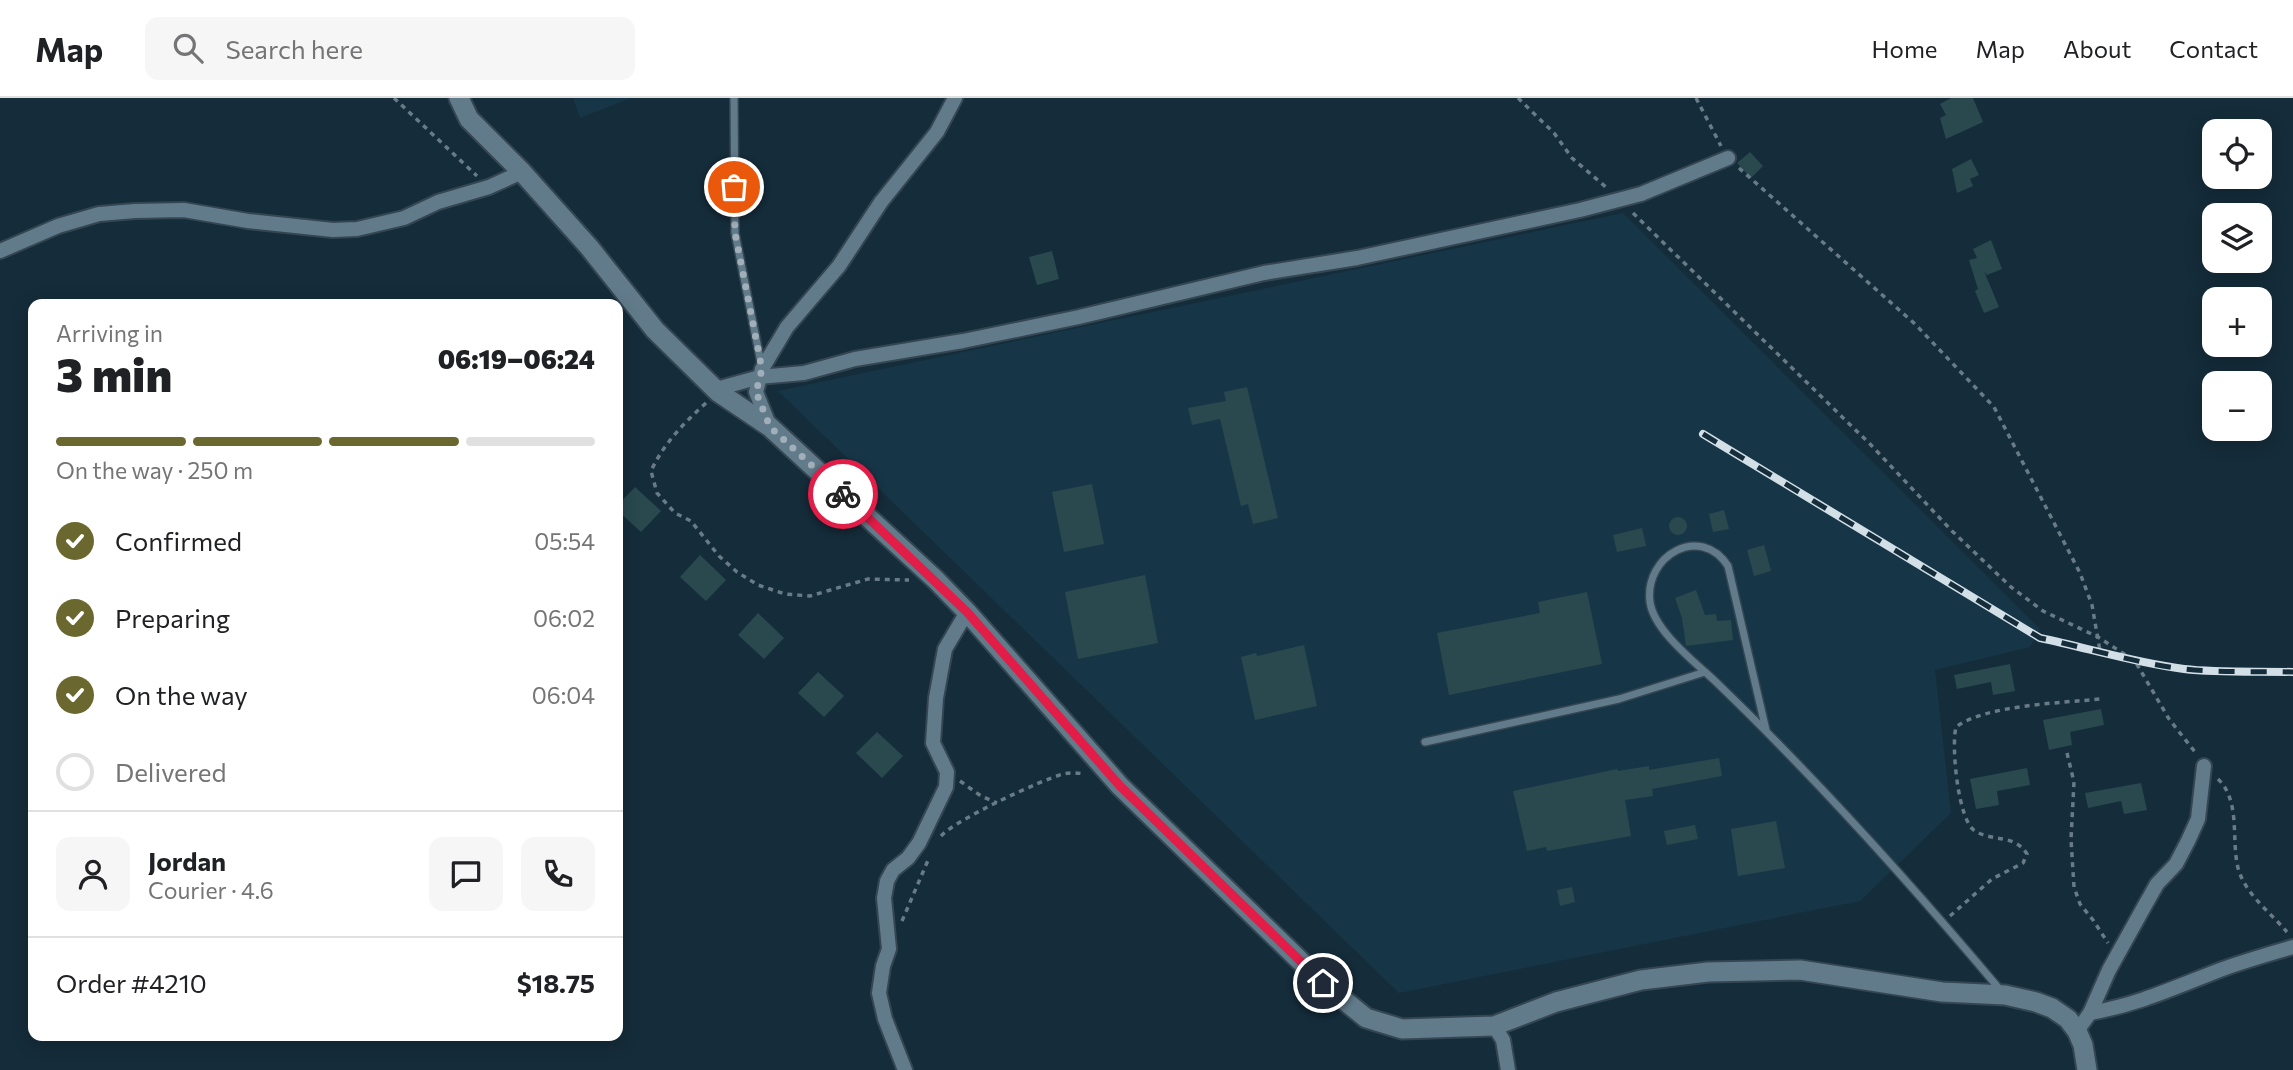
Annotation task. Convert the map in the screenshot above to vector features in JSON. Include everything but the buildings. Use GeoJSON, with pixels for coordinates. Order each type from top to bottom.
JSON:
{"type":"FeatureCollection","features":[{"type":"Feature","properties":{"kind":"street"},"geometry":{"type":"LineString","coordinates":[[459,98],[469,119],[522,172],[589,247],[655,330],[718,392],[770,427],[936,580],[1120,786],[1323,983],[1366,1018],[1402,1029],[1494,1026],[1556,1002],[1641,980],[1708,972],[1800,970],[1942,992],[2005,995],[2052,1008],[2068,1019],[2077,1031],[2083,1045],[2087,1070]]}},
{"type":"Feature","properties":{"kind":"street"},"geometry":{"type":"LineString","coordinates":[[770,427],[756,392],[761,373],[787,327],[839,266],[881,202],[937,132],[955,98]]}},
{"type":"Feature","properties":{"kind":"street"},"geometry":{"type":"LineString","coordinates":[[718,392],[720,388],[761,373],[804,373],[855,359],[963,341],[1079,317],[1264,273],[1456,238],[1641,194],[1728,158]]}},
{"type":"Feature","properties":{"kind":"street"},"geometry":{"type":"LineString","coordinates":[[0,251],[58,226],[99,214],[135,211],[184,210],[259,223],[333,230],[357,229],[404,218],[438,202],[489,187],[522,172]]}},
{"type":"Feature","properties":{"kind":"street"},"geometry":{"type":"LineString","coordinates":[[905,1070],[885,1019],[879,993],[888,948],[884,898],[887,881],[893,870],[908,858],[919,843],[946,788],[947,772],[933,743],[936,698],[945,649],[967,612]]}},
{"type":"Feature","properties":{"kind":"street"},"geometry":{"type":"LineString","coordinates":[[2077,1031],[2090,1013],[2109,970],[2157,884],[2176,864],[2188,841],[2198,819],[2204,766]]}},
{"type":"Feature","properties":{"kind":"street"},"geometry":{"type":"LineString","coordinates":[[2090,1013],[2155,997],[2221,969],[2293,947]]}},
{"type":"Feature","properties":{"kind":"street"},"geometry":{"type":"LineString","coordinates":[[1494,1026],[1503,1040],[1508,1070]]}},
{"type":"Feature","properties":{"kind":"lane"},"geometry":{"type":"LineString","coordinates":[[734,98],[735,233],[761,373]]}},
{"type":"Feature","properties":{"kind":"lane"},"geometry":{"type":"LineString","coordinates":[[1766,730],[1728,566],[1715,550],[1703,546],[1677,551],[1655,570],[1650,582],[1651,611],[1667,634],[1766,730],[1943,922],[2005,995]]}},
{"type":"Feature","properties":{"kind":"lane"},"geometry":{"type":"LineString","coordinates":[[1425,742],[1619,699],[1705,672]]}},
{"type":"Feature","properties":{"kind":"path"},"geometry":{"type":"LineString","coordinates":[[394,98],[489,187]]}},
{"type":"Feature","properties":{"kind":"path"},"geometry":{"type":"LineString","coordinates":[[1518,98],[1554,133],[1572,158],[1620,200],[1871,445],[1952,531],[2011,587],[2043,611],[2098,637]]}},
{"type":"Feature","properties":{"kind":"path"},"geometry":{"type":"LineString","coordinates":[[1696,98],[1728,158],[1915,324],[1994,407],[2080,573],[2092,605],[2100,651]]}},
{"type":"Feature","properties":{"kind":"path"},"geometry":{"type":"LineString","coordinates":[[718,392],[678,428],[650,471],[657,493],[667,505],[675,513],[691,521],[719,556],[737,572],[758,585],[785,594],[810,596],[868,579],[936,580]]}},
{"type":"Feature","properties":{"kind":"path"},"geometry":{"type":"LineString","coordinates":[[1943,922],[1992,879],[2023,863],[2027,854],[2022,846],[2006,838],[1984,835],[1972,830],[1964,816],[1954,757],[1956,727],[1966,719],[1992,712],[2100,699]]}},
{"type":"Feature","properties":{"kind":"path"},"geometry":{"type":"LineString","coordinates":[[2067,753],[2074,782],[2071,839],[2074,887],[2080,904],[2108,944],[2109,970]]}},
{"type":"Feature","properties":{"kind":"path"},"geometry":{"type":"LineString","coordinates":[[947,772],[981,796],[997,803]]}},
{"type":"Feature","properties":{"kind":"path"},"geometry":{"type":"LineString","coordinates":[[939,840],[947,829],[997,803],[1061,775],[1086,774]]}},
{"type":"Feature","properties":{"kind":"path"},"geometry":{"type":"LineString","coordinates":[[888,948],[915,894],[931,851]]}},
{"type":"Feature","properties":{"kind":"shaded area"},"geometry":{"type":"Polygon","coordinates":[[[573,98],[631,98],[580,118],[573,98]]]}},
{"type":"Feature","properties":{"kind":"shaded area"},"geometry":{"type":"Polygon","coordinates":[[[1623,213],[2040,629],[2030,647],[1935,670],[1951,813],[1860,901],[1399,993],[778,391],[1623,213]]]}},
{"type":"Feature","properties":{"kind":"railway"},"geometry":{"type":"LineString","coordinates":[[1703,434],[2040,638],[2184,669],[2293,672]]}},
{"type":"Feature","properties":{"kind":"way so far"},"geometry":{"type":"LineString","coordinates":[[734,187],[735,233],[762,369],[756,392],[770,427],[843,494]]}},
{"type":"Feature","properties":{"kind":"route"},"geometry":{"type":"LineString","coordinates":[[843,494],[967,612],[1120,786],[1323,983]]}}]}
